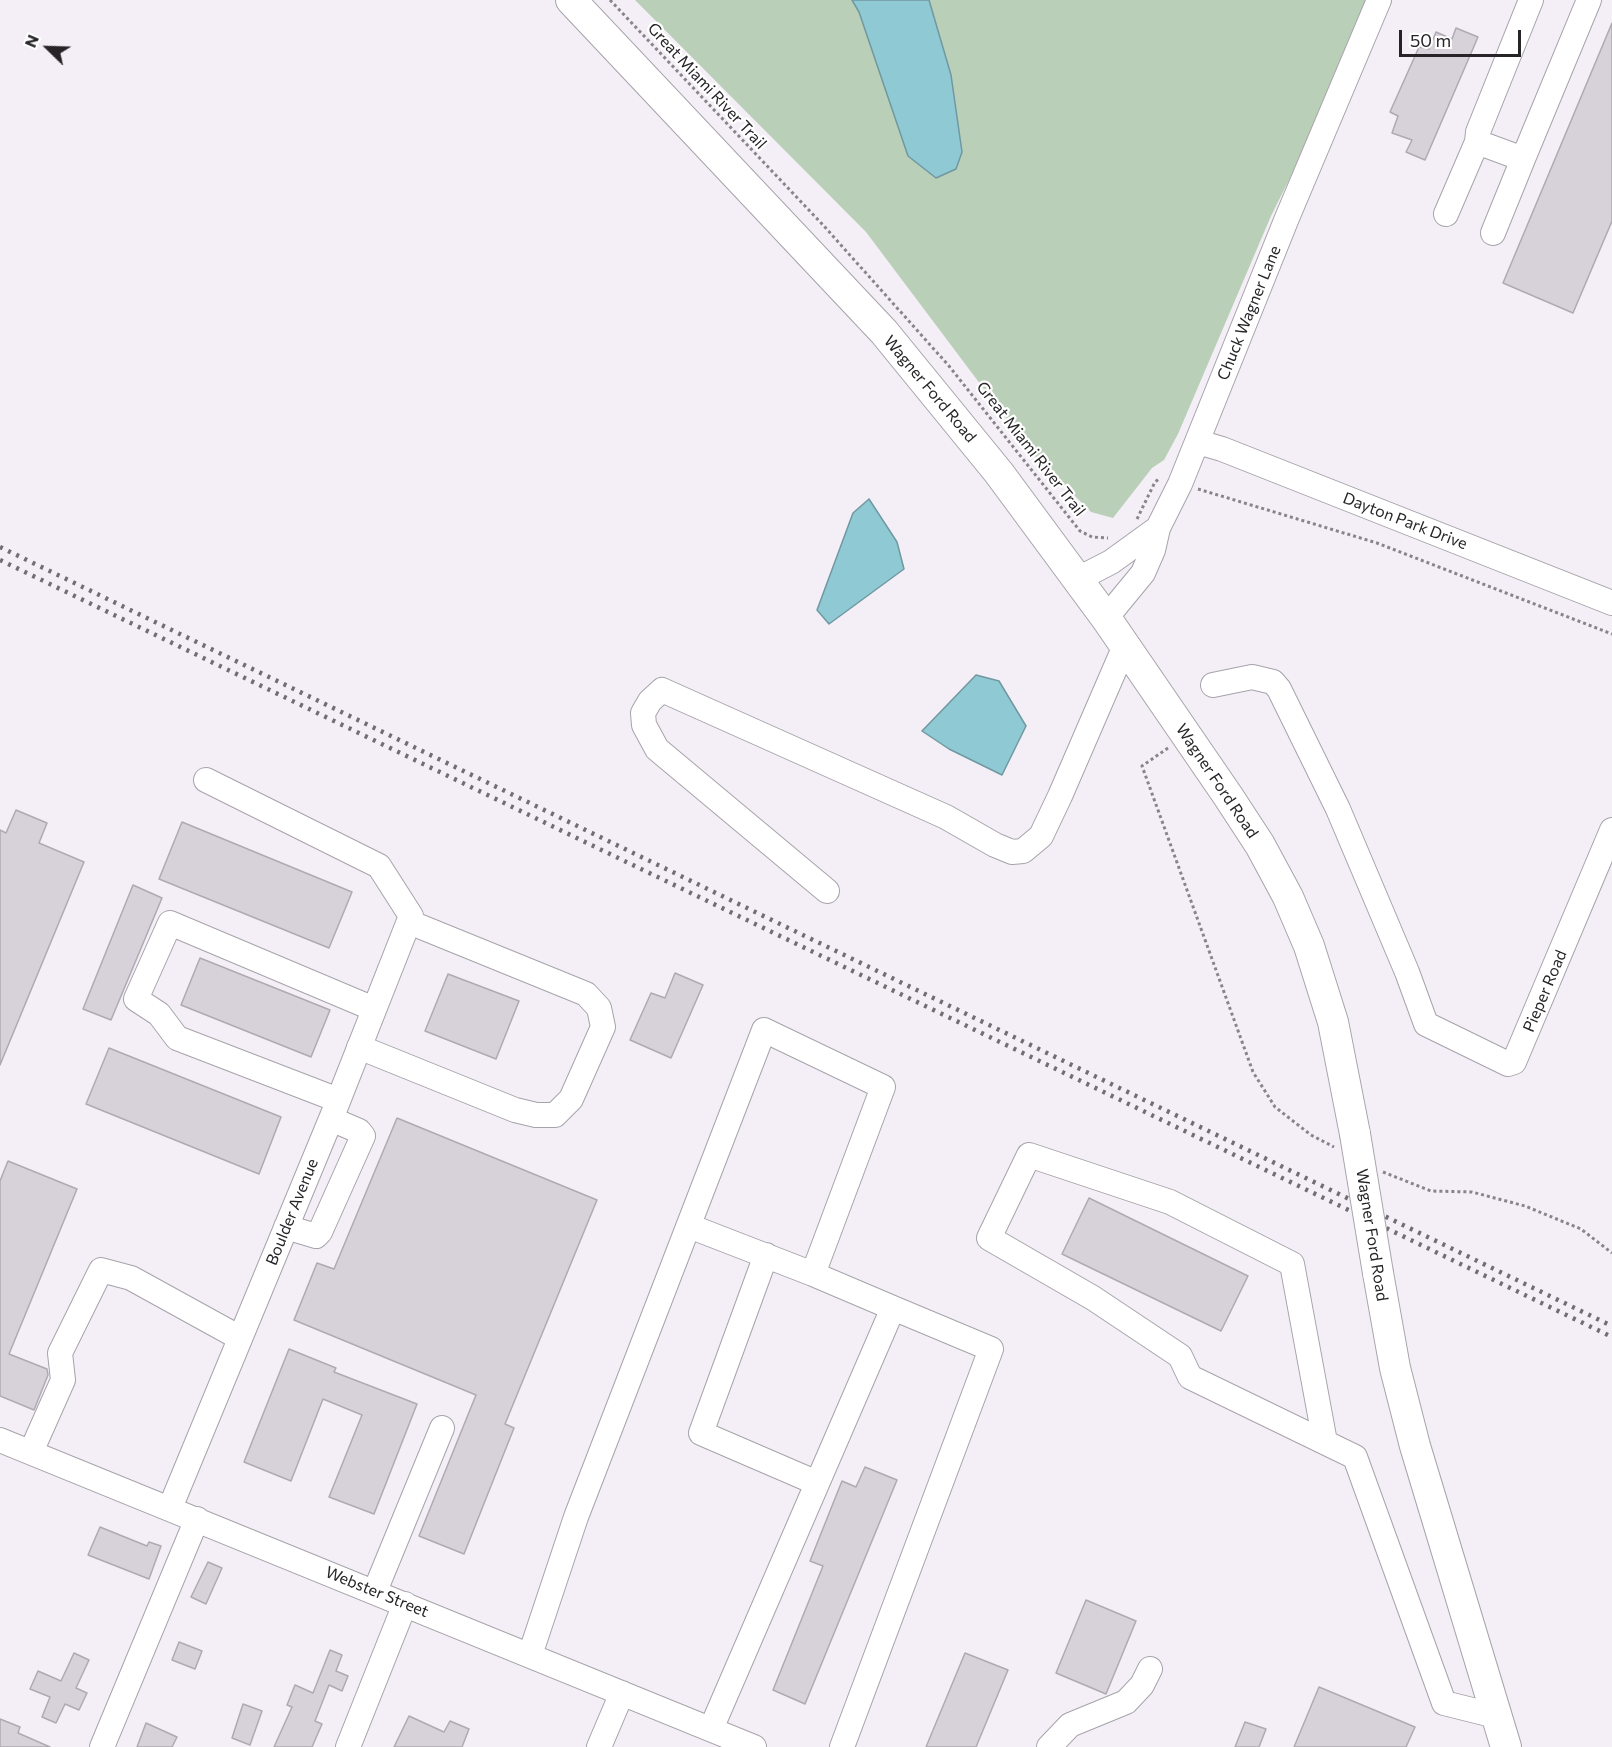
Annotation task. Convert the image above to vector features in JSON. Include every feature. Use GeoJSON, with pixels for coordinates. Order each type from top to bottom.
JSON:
{"type":"FeatureCollection","features":[{"type":"Feature","properties":{"kind":"main road","name":"Wagner Ford Road"},"geometry":{"type":"LineString","coordinates":[[571,0],[884,332],[999,473],[1106,618],[1124,648],[1228,796],[1260,845],[1288,897],[1309,946],[1333,1022],[1355,1134],[1393,1358],[1415,1446],[1506,1747]]}},
{"type":"Feature","properties":{"kind":"street","name":"Chuck Wagner Lane"},"geometry":{"type":"LineString","coordinates":[[1106,618],[1143,573],[1153,550],[1158,528],[1198,442],[1287,219],[1379,0]]}},
{"type":"Feature","properties":{"kind":"street"},"geometry":{"type":"LineString","coordinates":[[1446,214],[1477,142],[1478,132],[1531,0]]}},
{"type":"Feature","properties":{"kind":"street"},"geometry":{"type":"LineString","coordinates":[[1492,232],[1589,0]]}},
{"type":"Feature","properties":{"kind":"street"},"geometry":{"type":"LineString","coordinates":[[1477,142],[1523,159]]}},
{"type":"Feature","properties":{"kind":"street","name":"Dayton Park Drive"},"geometry":{"type":"LineString","coordinates":[[1198,442],[1222,449],[1612,603]]}},
{"type":"Feature","properties":{"kind":"street"},"geometry":{"type":"LineString","coordinates":[[1076,580],[1111,562],[1158,528]]}},
{"type":"Feature","properties":{"kind":"street"},"geometry":{"type":"LineString","coordinates":[[827,891],[657,749],[644,724],[643,713],[650,700],[662,690],[946,818],[995,845],[1012,852],[1023,851],[1041,836],[1124,648]]}},
{"type":"Feature","properties":{"kind":"street","name":"Pieper Road"},"geometry":{"type":"LineString","coordinates":[[1213,685],[1252,677],[1265,678],[1279,689],[1338,808],[1407,972],[1426,1024],[1508,1064],[1514,1062],[1612,830]]}},
{"type":"Feature","properties":{"kind":"street"},"geometry":{"type":"LineString","coordinates":[[206,780],[379,866],[410,919],[586,994],[599,1008],[603,1027],[571,1099],[555,1115],[536,1115],[515,1110],[359,1047]]}},
{"type":"Feature","properties":{"kind":"street","name":"Boulder Avenue"},"geometry":{"type":"LineString","coordinates":[[170,1508],[335,1110],[410,919]]}},
{"type":"Feature","properties":{"kind":"street"},"geometry":{"type":"LineString","coordinates":[[286,1227],[316,1236],[320,1232],[363,1136],[335,1110],[177,1038],[159,1014],[136,999],[170,922],[374,1009]]}},
{"type":"Feature","properties":{"kind":"street"},"geometry":{"type":"LineString","coordinates":[[530,1655],[576,1517],[764,1030],[883,1087],[813,1274]]}},
{"type":"Feature","properties":{"kind":"street"},"geometry":{"type":"LineString","coordinates":[[1325,1442],[1292,1264],[1170,1202],[1029,1155],[989,1238],[1093,1298],[1180,1356],[1190,1377],[1355,1457],[1444,1703],[1497,1716]]}},
{"type":"Feature","properties":{"kind":"street"},"geometry":{"type":"LineString","coordinates":[[689,1226],[813,1274],[991,1349],[842,1747]]}},
{"type":"Feature","properties":{"kind":"street"},"geometry":{"type":"LineString","coordinates":[[766,1255],[701,1433],[817,1483]]}},
{"type":"Feature","properties":{"kind":"street"},"geometry":{"type":"LineString","coordinates":[[31,1452],[63,1380],[60,1353],[101,1270],[131,1278],[240,1338]]}},
{"type":"Feature","properties":{"kind":"street"},"geometry":{"type":"LineString","coordinates":[[711,1729],[893,1308]]}},
{"type":"Feature","properties":{"kind":"street"},"geometry":{"type":"LineString","coordinates":[[375,1591],[442,1428]]}},
{"type":"Feature","properties":{"kind":"street","name":"Webster Street"},"geometry":{"type":"LineString","coordinates":[[0,1440],[754,1747]]}},
{"type":"Feature","properties":{"kind":"street"},"geometry":{"type":"LineString","coordinates":[[102,1747],[197,1519]]}},
{"type":"Feature","properties":{"kind":"street"},"geometry":{"type":"LineString","coordinates":[[348,1747],[405,1604]]}},
{"type":"Feature","properties":{"kind":"street"},"geometry":{"type":"LineString","coordinates":[[1049,1747],[1070,1725],[1126,1702],[1142,1685],[1150,1670]]}},
{"type":"Feature","properties":{"kind":"street"},"geometry":{"type":"LineString","coordinates":[[599,1747],[621,1693]]}},
{"type":"Feature","properties":{"kind":"path","name":"Great Miami River Trail"},"geometry":{"type":"LineString","coordinates":[[610,0],[823,225],[949,366],[1080,531],[1092,537],[1112,538]]}},
{"type":"Feature","properties":{"kind":"path"},"geometry":{"type":"LineString","coordinates":[[1134,523],[1155,482],[1164,478],[1377,543],[1612,634]]}},
{"type":"Feature","properties":{"kind":"green space"},"geometry":{"type":"Polygon","coordinates":[[[635,0],[1379,0],[1271,216],[1178,434],[1164,460],[1152,468],[1113,518],[1091,512],[1032,453],[866,232],[635,0]]]}},
{"type":"Feature","properties":{"kind":"water"},"geometry":{"type":"Polygon","coordinates":[[[852,0],[929,0],[951,75],[962,152],[956,169],[936,178],[908,156],[859,12],[852,0]]]}},
{"type":"Feature","properties":{"kind":"water"},"geometry":{"type":"Polygon","coordinates":[[[869,499],[897,542],[904,569],[829,624],[817,610],[853,513],[869,499]]]}},
{"type":"Feature","properties":{"kind":"water"},"geometry":{"type":"Polygon","coordinates":[[[976,675],[999,681],[1026,726],[1002,775],[949,749],[922,731],[976,675]]]}},
{"type":"Feature","properties":{"kind":"building"},"geometry":{"type":"Polygon","coordinates":[[[1612,23],[1612,221],[1573,313],[1503,283],[1612,23]]]}},
{"type":"Feature","properties":{"kind":"building"},"geometry":{"type":"Polygon","coordinates":[[[1456,28],[1478,37],[1425,160],[1406,152],[1412,140],[1392,133],[1398,116],[1390,112],[1419,47],[1429,49],[1436,32],[1452,39],[1456,28]]]}},
{"type":"Feature","properties":{"kind":"building"},"geometry":{"type":"Polygon","coordinates":[[[16,810],[47,823],[39,843],[84,862],[0,1065],[0,830],[6,833],[16,810]]]}},
{"type":"Feature","properties":{"kind":"building"},"geometry":{"type":"Polygon","coordinates":[[[182,822],[352,892],[329,948],[159,879],[182,822]]]}},
{"type":"Feature","properties":{"kind":"building"},"geometry":{"type":"Polygon","coordinates":[[[133,885],[162,898],[111,1020],[83,1009],[133,885]]]}},
{"type":"Feature","properties":{"kind":"building"},"geometry":{"type":"Polygon","coordinates":[[[200,958],[330,1010],[311,1057],[181,1005],[200,958]]]}},
{"type":"Feature","properties":{"kind":"building"},"geometry":{"type":"Polygon","coordinates":[[[675,973],[703,985],[671,1058],[630,1040],[651,993],[665,998],[675,973]]]}},
{"type":"Feature","properties":{"kind":"building"},"geometry":{"type":"Polygon","coordinates":[[[448,974],[519,1001],[496,1059],[425,1031],[448,974]]]}},
{"type":"Feature","properties":{"kind":"building"},"geometry":{"type":"Polygon","coordinates":[[[109,1048],[281,1117],[259,1174],[86,1104],[109,1048]]]}},
{"type":"Feature","properties":{"kind":"building"},"geometry":{"type":"Polygon","coordinates":[[[397,1118],[597,1200],[505,1424],[514,1428],[464,1554],[419,1536],[476,1395],[294,1320],[317,1263],[334,1269],[397,1118]]]}},
{"type":"Feature","properties":{"kind":"building"},"geometry":{"type":"Polygon","coordinates":[[[8,1161],[77,1189],[9,1354],[47,1369],[48,1375],[34,1410],[0,1396],[0,1181],[8,1161]]]}},
{"type":"Feature","properties":{"kind":"building"},"geometry":{"type":"Polygon","coordinates":[[[1089,1198],[1248,1276],[1221,1331],[1062,1254],[1089,1198]]]}},
{"type":"Feature","properties":{"kind":"building"},"geometry":{"type":"Polygon","coordinates":[[[289,1349],[336,1368],[334,1372],[417,1404],[374,1514],[329,1497],[362,1415],[323,1399],[291,1481],[244,1462],[289,1349]]]}},
{"type":"Feature","properties":{"kind":"building"},"geometry":{"type":"Polygon","coordinates":[[[865,1467],[897,1480],[805,1704],[773,1690],[823,1566],[810,1561],[842,1481],[856,1487],[865,1467]]]}},
{"type":"Feature","properties":{"kind":"building"},"geometry":{"type":"Polygon","coordinates":[[[100,1527],[147,1546],[149,1542],[161,1546],[149,1579],[88,1555],[100,1527]]]}},
{"type":"Feature","properties":{"kind":"building"},"geometry":{"type":"Polygon","coordinates":[[[208,1562],[222,1568],[206,1604],[191,1597],[208,1562]]]}},
{"type":"Feature","properties":{"kind":"building"},"geometry":{"type":"Polygon","coordinates":[[[1086,1600],[1136,1621],[1106,1694],[1056,1673],[1086,1600]]]}},
{"type":"Feature","properties":{"kind":"building"},"geometry":{"type":"Polygon","coordinates":[[[179,1642],[202,1651],[195,1669],[172,1660],[179,1642]]]}},
{"type":"Feature","properties":{"kind":"building"},"geometry":{"type":"Polygon","coordinates":[[[330,1650],[342,1655],[336,1671],[348,1676],[342,1691],[329,1685],[315,1721],[322,1724],[312,1747],[274,1747],[292,1707],[287,1705],[295,1685],[313,1693],[330,1650]]]}},
{"type":"Feature","properties":{"kind":"building"},"geometry":{"type":"Polygon","coordinates":[[[74,1653],[89,1660],[76,1688],[87,1693],[79,1710],[65,1704],[56,1723],[42,1717],[50,1697],[30,1689],[38,1671],[61,1681],[74,1653]]]}},
{"type":"Feature","properties":{"kind":"building"},"geometry":{"type":"Polygon","coordinates":[[[965,1653],[1008,1670],[976,1747],[926,1747],[965,1653]]]}},
{"type":"Feature","properties":{"kind":"building"},"geometry":{"type":"Polygon","coordinates":[[[1319,1687],[1415,1727],[1406,1747],[1294,1747],[1319,1687]]]}},
{"type":"Feature","properties":{"kind":"building"},"geometry":{"type":"Polygon","coordinates":[[[243,1704],[262,1711],[250,1745],[232,1738],[243,1704]]]}},
{"type":"Feature","properties":{"kind":"building"},"geometry":{"type":"Polygon","coordinates":[[[409,1716],[444,1732],[450,1721],[469,1729],[462,1747],[394,1747],[409,1716]]]}},
{"type":"Feature","properties":{"kind":"building"},"geometry":{"type":"Polygon","coordinates":[[[0,1719],[20,1727],[18,1733],[50,1747],[0,1747],[0,1719]]]}},
{"type":"Feature","properties":{"kind":"building"},"geometry":{"type":"Polygon","coordinates":[[[1245,1722],[1266,1729],[1259,1747],[1235,1747],[1245,1722]]]}},
{"type":"Feature","properties":{"kind":"building"},"geometry":{"type":"Polygon","coordinates":[[[146,1723],[177,1737],[172,1747],[137,1747],[146,1723]]]}},
{"type":"Feature","properties":{"kind":"railway"},"geometry":{"type":"LineString","coordinates":[[0,547],[1612,1326]]}},
{"type":"Feature","properties":{"kind":"railway"},"geometry":{"type":"LineString","coordinates":[[0,560],[1612,1337]]}}]}
